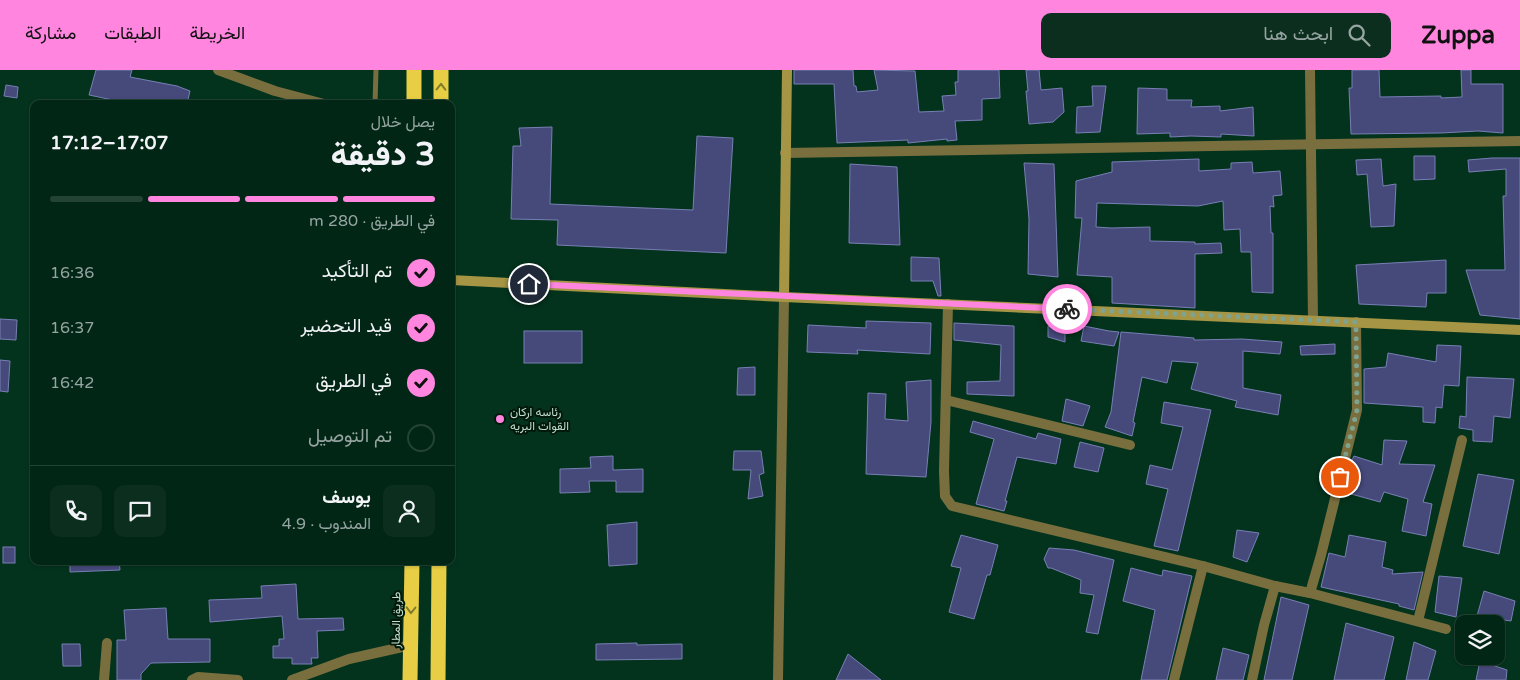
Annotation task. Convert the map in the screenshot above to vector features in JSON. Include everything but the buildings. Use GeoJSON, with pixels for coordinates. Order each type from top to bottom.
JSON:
{"type":"FeatureCollection","features":[{"type":"Feature","properties":{"kind":"highway"},"geometry":{"type":"LineString","coordinates":[[414,70],[414,100]]}},
{"type":"Feature","properties":{"kind":"highway"},"geometry":{"type":"LineString","coordinates":[[441,70],[441,100]]}},
{"type":"Feature","properties":{"kind":"highway","name":"طريق المطار"},"geometry":{"type":"LineString","coordinates":[[410,680],[412,565]]}},
{"type":"Feature","properties":{"kind":"highway"},"geometry":{"type":"LineString","coordinates":[[438,680],[439,565]]}},
{"type":"Feature","properties":{"kind":"street"},"geometry":{"type":"LineString","coordinates":[[218,70],[275,91],[309,100]]}},
{"type":"Feature","properties":{"kind":"street"},"geometry":{"type":"LineString","coordinates":[[778,680],[787,70]]}},
{"type":"Feature","properties":{"kind":"street"},"geometry":{"type":"LineString","coordinates":[[1310,70],[1312,320]]}},
{"type":"Feature","properties":{"kind":"street"},"geometry":{"type":"LineString","coordinates":[[785,153],[1520,141]]}},
{"type":"Feature","properties":{"kind":"street"},"geometry":{"type":"LineString","coordinates":[[455,280],[1520,330]]}},
{"type":"Feature","properties":{"kind":"street"},"geometry":{"type":"LineString","coordinates":[[948,304],[946,323],[944,471],[945,496],[952,506],[1203,566],[1446,629]]}},
{"type":"Feature","properties":{"kind":"street"},"geometry":{"type":"LineString","coordinates":[[1310,593],[1357,410],[1356,322]]}},
{"type":"Feature","properties":{"kind":"street"},"geometry":{"type":"LineString","coordinates":[[946,400],[1130,445]]}},
{"type":"Feature","properties":{"kind":"street"},"geometry":{"type":"LineString","coordinates":[[1418,622],[1462,440]]}},
{"type":"Feature","properties":{"kind":"street"},"geometry":{"type":"LineString","coordinates":[[1174,680],[1203,566]]}},
{"type":"Feature","properties":{"kind":"street"},"geometry":{"type":"LineString","coordinates":[[1252,680],[1275,586]]}},
{"type":"Feature","properties":{"kind":"street"},"geometry":{"type":"LineString","coordinates":[[104,680],[107,643]]}},
{"type":"Feature","properties":{"kind":"street"},"geometry":{"type":"LineString","coordinates":[[292,680],[349,659],[410,645]]}},
{"type":"Feature","properties":{"kind":"street"},"geometry":{"type":"LineString","coordinates":[[192,680],[198,677],[238,680]]}},
{"type":"Feature","properties":{"kind":"lane"},"geometry":{"type":"LineString","coordinates":[[375,100],[376,70]]}},
{"type":"Feature","properties":{"kind":"way so far"},"geometry":{"type":"LineString","coordinates":[[1067,309],[1356,322],[1357,410],[1340,477]]}},
{"type":"Feature","properties":{"kind":"place","name":"رئاسه اركان القوات البريه"},"geometry":{"type":"Point","coordinates":[500,419]}},
{"type":"Feature","properties":{"kind":"route"},"geometry":{"type":"LineString","coordinates":[[529,284],[1067,309]]}}]}
